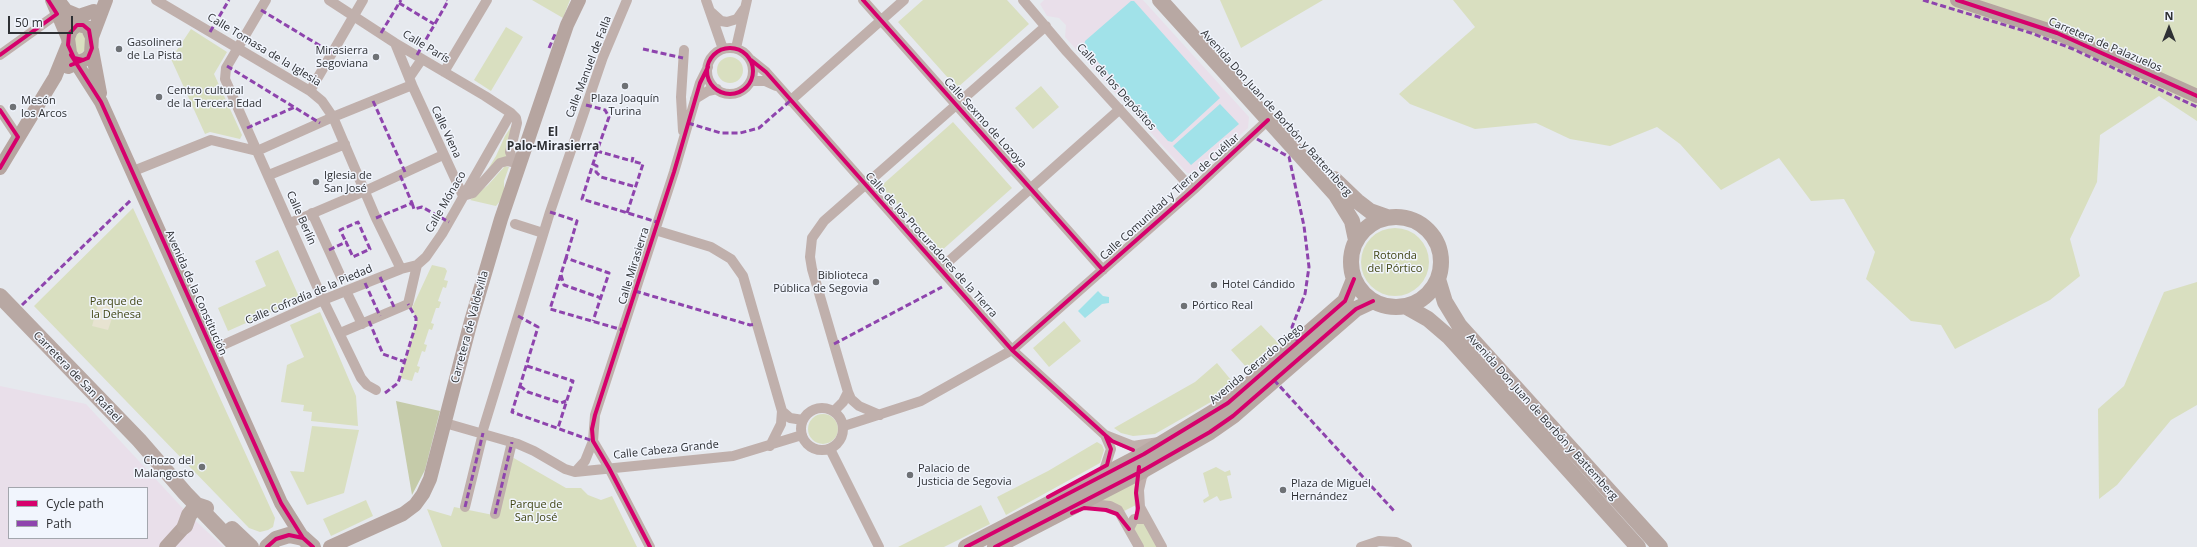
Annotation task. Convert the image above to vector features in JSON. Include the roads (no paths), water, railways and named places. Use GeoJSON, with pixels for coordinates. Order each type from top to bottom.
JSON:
{"type":"FeatureCollection","features":[{"type":"Feature","properties":{"kind":"main road","name":"Avenida de la Constitución"},"geometry":{"type":"LineString","coordinates":[[52,0],[80,25],[88,28],[78,50],[85,77],[101,102]]}},
{"type":"Feature","properties":{"kind":"main road"},"geometry":{"type":"LineString","coordinates":[[0,168],[56,75],[78,50],[106,0]]}},
{"type":"Feature","properties":{"kind":"main road","name":"Carretera de Valdevilla"},"geometry":{"type":"LineString","coordinates":[[328,547],[402,514],[416,505],[430,479],[497,231],[567,25],[579,0]]}},
{"type":"Feature","properties":{"kind":"main road","name":"Avenida Don Juan de Borbón y Battemberg"},"geometry":{"type":"LineString","coordinates":[[1160,0],[1345,207],[1352,221],[1356,240]]}},
{"type":"Feature","properties":{"kind":"main road","name":"Avenida Don Juan de Borbón y Battemberg"},"geometry":{"type":"LineString","coordinates":[[1173,0],[1343,189],[1370,211],[1387,217]]}},
{"type":"Feature","properties":{"kind":"main road","name":"Carretera de Palazuelos"},"geometry":{"type":"LineString","coordinates":[[1957,0],[2057,33],[2197,96]]}},
{"type":"Feature","properties":{"kind":"main road"},"geometry":{"type":"LineString","coordinates":[[60,8],[79,16],[98,5]]}},
{"type":"Feature","properties":{"kind":"main road"},"geometry":{"type":"LineString","coordinates":[[78,50],[71,30],[80,25],[98,5]]}},
{"type":"Feature","properties":{"kind":"main road","name":"Avenida de la Constitución"},"geometry":{"type":"LineString","coordinates":[[60,8],[131,172],[281,503],[285,517],[285,536]]}},
{"type":"Feature","properties":{"kind":"main road"},"geometry":{"type":"LineString","coordinates":[[56,75],[78,50]]}},
{"type":"Feature","properties":{"kind":"main road"},"geometry":{"type":"LineString","coordinates":[[56,75],[73,72],[85,77]]}},
{"type":"Feature","properties":{"kind":"main road"},"geometry":{"type":"LineString","coordinates":[[1396,216],[1416,221],[1431,233],[1440,251],[1440,270],[1438,279],[1425,297],[1405,306],[1388,307],[1373,301],[1361,292],[1354,279],[1350,259],[1356,240],[1369,225],[1387,217],[1396,216]]}},
{"type":"Feature","properties":{"kind":"main road","name":"Avenida Gerardo Diego"},"geometry":{"type":"LineString","coordinates":[[966,547],[1170,440],[1228,403],[1345,301],[1354,279]]}},
{"type":"Feature","properties":{"kind":"main road","name":"Avenida Don Juan de Borbón y Battemberg"},"geometry":{"type":"LineString","coordinates":[[1438,279],[1445,302],[1459,325],[1660,547]]}},
{"type":"Feature","properties":{"kind":"main road","name":"Carretera de San Rafael"},"geometry":{"type":"LineString","coordinates":[[0,296],[155,457],[251,547]]}},
{"type":"Feature","properties":{"kind":"main road","name":"Avenida Gerardo Diego"},"geometry":{"type":"LineString","coordinates":[[995,547],[1195,441],[1233,416],[1356,309],[1373,301]]}},
{"type":"Feature","properties":{"kind":"main road","name":"Avenida Don Juan de Borbón y Battemberg"},"geometry":{"type":"LineString","coordinates":[[1405,306],[1428,319],[1449,337],[1638,547]]}},
{"type":"Feature","properties":{"kind":"main road","name":"Carretera de San Rafael"},"geometry":{"type":"LineString","coordinates":[[155,457],[186,493],[190,516],[237,547]]}},
{"type":"Feature","properties":{"kind":"main road","name":"Avenida de la Constitución"},"geometry":{"type":"LineString","coordinates":[[281,503],[308,543]]}},
{"type":"Feature","properties":{"kind":"main road"},"geometry":{"type":"LineString","coordinates":[[166,547],[190,516],[204,506],[236,540],[247,547]]}},
{"type":"Feature","properties":{"kind":"main road"},"geometry":{"type":"LineString","coordinates":[[190,516],[198,522],[207,524],[232,547]]}},
{"type":"Feature","properties":{"kind":"main road"},"geometry":{"type":"LineString","coordinates":[[267,547],[273,541],[285,536],[294,536],[308,543]]}},
{"type":"Feature","properties":{"kind":"street","name":"Calle Tomasa de la Iglesia"},"geometry":{"type":"LineString","coordinates":[[156,0],[310,91],[322,101],[333,117],[401,269]]}},
{"type":"Feature","properties":{"kind":"street","name":"Calle Berlín"},"geometry":{"type":"LineString","coordinates":[[266,0],[226,68],[225,79],[340,333],[364,382],[376,390]]}},
{"type":"Feature","properties":{"kind":"street","name":"Calle París"},"geometry":{"type":"LineString","coordinates":[[329,0],[395,43],[511,113]]}},
{"type":"Feature","properties":{"kind":"street"},"geometry":{"type":"LineString","coordinates":[[310,91],[363,0]]}},
{"type":"Feature","properties":{"kind":"street"},"geometry":{"type":"LineString","coordinates":[[444,72],[487,0]]}},
{"type":"Feature","properties":{"kind":"street","name":"Calle Manuel de Falla"},"geometry":{"type":"LineString","coordinates":[[465,507],[483,433],[543,233],[603,57],[627,0]]}},
{"type":"Feature","properties":{"kind":"street"},"geometry":{"type":"LineString","coordinates":[[706,0],[723,49]]}},
{"type":"Feature","properties":{"kind":"street","name":"Calle Sexmo de Lozoya"},"geometry":{"type":"LineString","coordinates":[[863,0],[1103,270]]}},
{"type":"Feature","properties":{"kind":"street"},"geometry":{"type":"LineString","coordinates":[[790,101],[904,0]]}},
{"type":"Feature","properties":{"kind":"street","name":"Calle de los Depósitos"},"geometry":{"type":"LineString","coordinates":[[1023,0],[1193,190]]}},
{"type":"Feature","properties":{"kind":"street"},"geometry":{"type":"LineString","coordinates":[[709,11],[721,21],[732,21],[741,14],[746,3]]}},
{"type":"Feature","properties":{"kind":"street"},"geometry":{"type":"LineString","coordinates":[[736,48],[746,3]]}},
{"type":"Feature","properties":{"kind":"street"},"geometry":{"type":"LineString","coordinates":[[0,56],[60,8]]}},
{"type":"Feature","properties":{"kind":"street"},"geometry":{"type":"LineString","coordinates":[[880,415],[859,406],[851,399],[848,392],[812,269],[810,247],[812,238],[819,227],[864,185],[1046,26]]}},
{"type":"Feature","properties":{"kind":"street","name":"Calle Viena"},"geometry":{"type":"LineString","coordinates":[[395,43],[410,81],[463,196]]}},
{"type":"Feature","properties":{"kind":"street"},"geometry":{"type":"LineString","coordinates":[[695,99],[708,91],[717,89],[732,94],[746,87],[751,81],[754,72],[751,60],[742,51],[736,48],[723,49],[714,54],[708,67],[709,79],[717,89]]}},
{"type":"Feature","properties":{"kind":"street","name":"Calle Mirasierra"},"geometry":{"type":"LineString","coordinates":[[683,137],[681,97],[684,50]]}},
{"type":"Feature","properties":{"kind":"street"},"geometry":{"type":"LineString","coordinates":[[131,172],[211,140],[257,151],[410,81],[422,59]]}},
{"type":"Feature","properties":{"kind":"street","name":"Calle de los Procuradores de la Tierra"},"geometry":{"type":"LineString","coordinates":[[751,60],[760,66],[776,86],[1012,350],[1105,436]]}},
{"type":"Feature","properties":{"kind":"street","name":"Calle Mirasierra"},"geometry":{"type":"LineString","coordinates":[[575,472],[585,461],[593,441],[595,415],[655,230],[700,83],[708,67]]}},
{"type":"Feature","properties":{"kind":"street"},"geometry":{"type":"LineString","coordinates":[[751,81],[765,81],[776,86]]}},
{"type":"Feature","properties":{"kind":"street"},"geometry":{"type":"LineString","coordinates":[[940,269],[1030,187],[1120,109]]}},
{"type":"Feature","properties":{"kind":"street"},"geometry":{"type":"LineString","coordinates":[[0,110],[18,137]]}},
{"type":"Feature","properties":{"kind":"street"},"geometry":{"type":"LineString","coordinates":[[511,113],[517,122],[510,152],[512,157],[520,164]]}},
{"type":"Feature","properties":{"kind":"street","name":"Calle Mónaco"},"geometry":{"type":"LineString","coordinates":[[362,324],[408,304],[417,265],[426,257],[442,234],[511,113]]}},
{"type":"Feature","properties":{"kind":"street","name":"Calle Comunidad y Tierra de Cuéllar"},"geometry":{"type":"LineString","coordinates":[[844,426],[921,402],[1012,350],[1193,190],[1268,120]]}},
{"type":"Feature","properties":{"kind":"street"},"geometry":{"type":"LineString","coordinates":[[269,175],[344,144]]}},
{"type":"Feature","properties":{"kind":"street"},"geometry":{"type":"LineString","coordinates":[[290,223],[365,191],[443,155]]}},
{"type":"Feature","properties":{"kind":"street"},"geometry":{"type":"LineString","coordinates":[[463,196],[473,193],[500,163],[507,161],[520,164]]}},
{"type":"Feature","properties":{"kind":"street"},"geometry":{"type":"LineString","coordinates":[[504,209],[515,224],[543,233]]}},
{"type":"Feature","properties":{"kind":"street"},"geometry":{"type":"LineString","coordinates":[[312,213],[341,277]]}},
{"type":"Feature","properties":{"kind":"street"},"geometry":{"type":"LineString","coordinates":[[497,231],[515,224]]}},
{"type":"Feature","properties":{"kind":"street"},"geometry":{"type":"LineString","coordinates":[[655,230],[711,247],[725,255],[735,264],[743,276],[782,411],[781,424],[770,446]]}},
{"type":"Feature","properties":{"kind":"street","name":"Calle Cofradía de la Piedad"},"geometry":{"type":"LineString","coordinates":[[212,350],[324,300],[401,269],[417,265]]}},
{"type":"Feature","properties":{"kind":"street"},"geometry":{"type":"LineString","coordinates":[[340,333],[362,324],[346,291]]}},
{"type":"Feature","properties":{"kind":"street"},"geometry":{"type":"LineString","coordinates":[[834,411],[843,402],[848,392]]}},
{"type":"Feature","properties":{"kind":"street"},"geometry":{"type":"LineString","coordinates":[[822,407],[834,411],[842,420],[844,426],[842,437],[839,442],[830,449],[818,450],[808,445],[802,436],[803,420],[816,408],[822,407]]}},
{"type":"Feature","properties":{"kind":"street"},"geometry":{"type":"LineString","coordinates":[[782,411],[790,418],[803,420]]}},
{"type":"Feature","properties":{"kind":"street","name":"Calle Cabeza Grande"},"geometry":{"type":"LineString","coordinates":[[445,423],[512,442],[534,451],[564,469],[575,472],[733,456],[802,436]]}},
{"type":"Feature","properties":{"kind":"street"},"geometry":{"type":"LineString","coordinates":[[1105,436],[1133,446],[1170,440]]}},
{"type":"Feature","properties":{"kind":"street"},"geometry":{"type":"LineString","coordinates":[[1102,477],[1111,449],[1105,436]]}},
{"type":"Feature","properties":{"kind":"street"},"geometry":{"type":"LineString","coordinates":[[593,441],[609,468],[650,547]]}},
{"type":"Feature","properties":{"kind":"street"},"geometry":{"type":"LineString","coordinates":[[494,514],[512,442]]}},
{"type":"Feature","properties":{"kind":"street"},"geometry":{"type":"LineString","coordinates":[[830,449],[879,547]]}},
{"type":"Feature","properties":{"kind":"street"},"geometry":{"type":"LineString","coordinates":[[1148,467],[1142,477],[1139,490],[1140,507],[1162,547]]}},
{"type":"Feature","properties":{"kind":"street"},"geometry":{"type":"LineString","coordinates":[[1080,503],[1114,508],[1123,516],[1138,547]]}},
{"type":"Feature","properties":{"kind":"street"},"geometry":{"type":"LineString","coordinates":[[1599,504],[1631,547]]}},
{"type":"Feature","properties":{"kind":"street"},"geometry":{"type":"LineString","coordinates":[[1129,529],[1134,519],[1146,519]]}},
{"type":"Feature","properties":{"kind":"street"},"geometry":{"type":"LineString","coordinates":[[1361,547],[1379,541],[1396,542],[1407,547]]}},
{"type":"Feature","properties":{"kind":"water"},"geometry":{"type":"Polygon","coordinates":[[[1131,1],[1134,1],[1220,98],[1172,142],[1168,141],[1084,46],[1085,41],[1131,1]]]}},
{"type":"Feature","properties":{"kind":"water"},"geometry":{"type":"Polygon","coordinates":[[[1220,104],[1239,124],[1191,165],[1173,146],[1220,104]]]}},
{"type":"Feature","properties":{"kind":"water"},"geometry":{"type":"Polygon","coordinates":[[[1098,291],[1103,296],[1109,297],[1109,303],[1102,304],[1085,318],[1078,311],[1098,291]]]}},
{"type":"Feature","properties":{"kind":"place","name":"Gasolinera de La Pista"},"geometry":{"type":"Point","coordinates":[119,49]}},
{"type":"Feature","properties":{"kind":"place","name":"Mirasierra Segoviana"},"geometry":{"type":"Point","coordinates":[376,57]}},
{"type":"Feature","properties":{"kind":"place","name":"Plaza Joaquín Turina"},"geometry":{"type":"Point","coordinates":[625,86]}},
{"type":"Feature","properties":{"kind":"place","name":"Centro cultural de la Tercera Edad"},"geometry":{"type":"Point","coordinates":[159,97]}},
{"type":"Feature","properties":{"kind":"place","name":"Mesón los Arcos"},"geometry":{"type":"Point","coordinates":[13,107]}},
{"type":"Feature","properties":{"kind":"place","name":"Iglesia de San José"},"geometry":{"type":"Point","coordinates":[316,182]}},
{"type":"Feature","properties":{"kind":"place","name":"Biblioteca Pública de Segovia"},"geometry":{"type":"Point","coordinates":[876,282]}},
{"type":"Feature","properties":{"kind":"place","name":"Hotel Cándido"},"geometry":{"type":"Point","coordinates":[1214,285]}},
{"type":"Feature","properties":{"kind":"place","name":"Pórtico Real"},"geometry":{"type":"Point","coordinates":[1184,306]}},
{"type":"Feature","properties":{"kind":"place","name":"Chozo del Malangosto"},"geometry":{"type":"Point","coordinates":[202,467]}},
{"type":"Feature","properties":{"kind":"place","name":"Palacio de Justicia de Segovia"},"geometry":{"type":"Point","coordinates":[910,475]}},
{"type":"Feature","properties":{"kind":"place","name":"Plaza de Miguel Hernández"},"geometry":{"type":"Point","coordinates":[1283,490]}},
{"type":"Feature","properties":{"kind":"district","name":"El Palo-Mirasierra"},"geometry":{"type":"Point","coordinates":[553,140]}},
{"type":"Feature","properties":{"kind":"park label","name":"Rotonda del Pórtico"},"geometry":{"type":"Point","coordinates":[1395,262]}},
{"type":"Feature","properties":{"kind":"park label","name":"Parque de la Dehesa"},"geometry":{"type":"Point","coordinates":[116,308]}},
{"type":"Feature","properties":{"kind":"park label","name":"Parque de San José"},"geometry":{"type":"Point","coordinates":[536,511]}}]}
